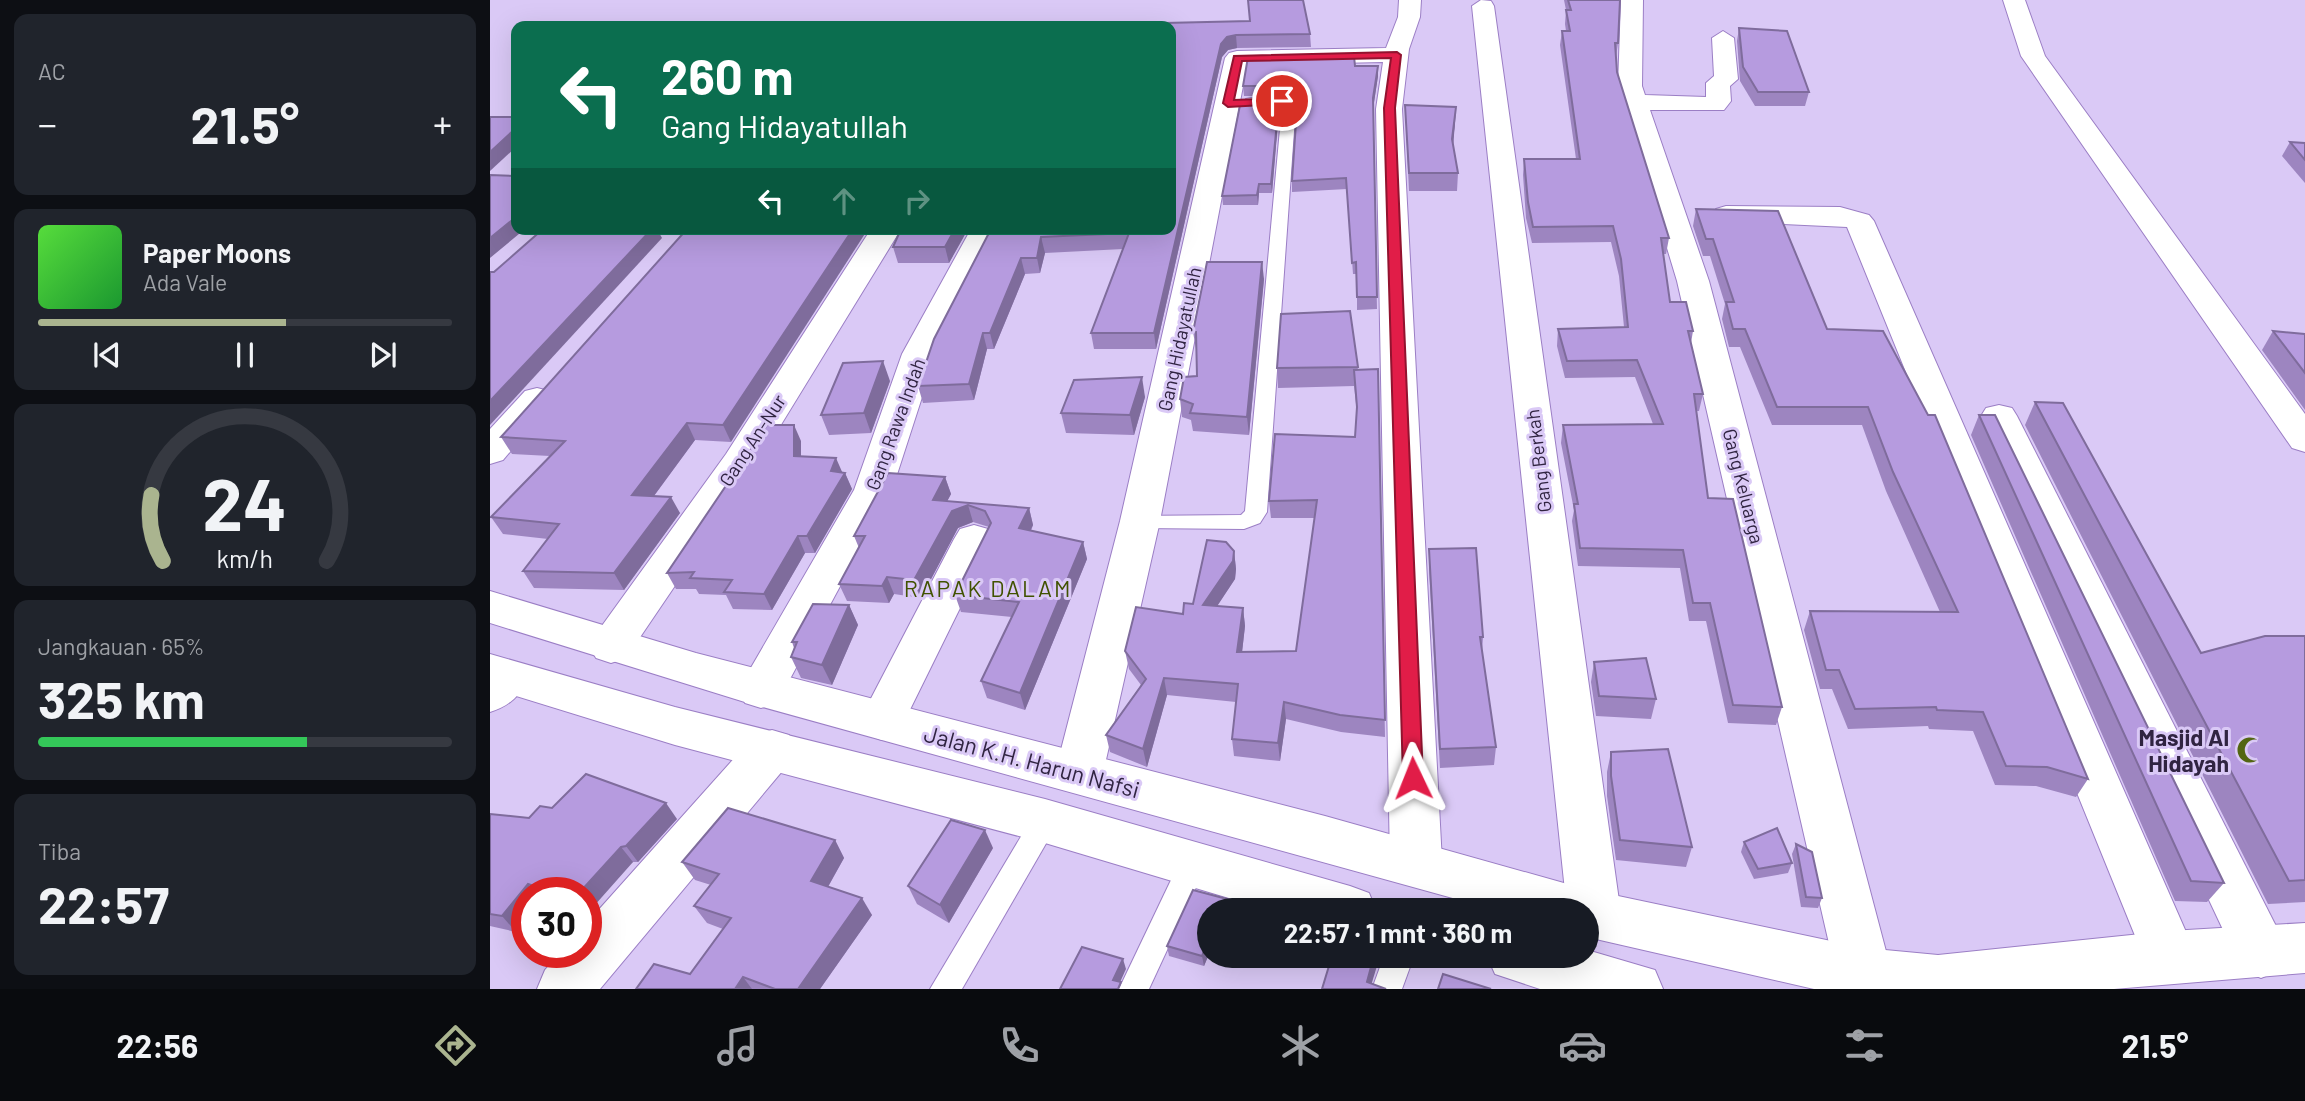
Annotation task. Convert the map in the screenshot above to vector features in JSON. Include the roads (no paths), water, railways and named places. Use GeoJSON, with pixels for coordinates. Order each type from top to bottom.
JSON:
{"type":"FeatureCollection","features":[{"type":"Feature","properties":{"kind":"street"},"geometry":{"type":"LineString","coordinates":[[1410,0],[1409,17],[1397,55],[1390,108],[1416,862]]}},
{"type":"Feature","properties":{"kind":"street","name":"Gang Keluarga"},"geometry":{"type":"LineString","coordinates":[[1632,0],[1630,86],[1693,281],[1864,974]]}},
{"type":"Feature","properties":{"kind":"street"},"geometry":{"type":"LineString","coordinates":[[2014,0],[2033,56],[2305,440]]}},
{"type":"Feature","properties":{"kind":"street","name":"Gang Berkah"},"geometry":{"type":"LineString","coordinates":[[1483,6],[1584,898]]}},
{"type":"Feature","properties":{"kind":"street"},"geometry":{"type":"LineString","coordinates":[[1636,102],[1715,105],[1719,101],[1718,83],[1726,79],[1723,38]]}},
{"type":"Feature","properties":{"kind":"street","name":"Gang Hidayatullah"},"geometry":{"type":"LineString","coordinates":[[1079,773],[1140,520],[1228,103],[1236,49],[1397,55]]}},
{"type":"Feature","properties":{"kind":"street"},"geometry":{"type":"LineString","coordinates":[[1671,214],[1840,216],[1859,221],[2170,957]]}},
{"type":"Feature","properties":{"kind":"street","name":"Gang An-Nur"},"geometry":{"type":"LineString","coordinates":[[611,646],[739,463],[882,235]]}},
{"type":"Feature","properties":{"kind":"street","name":"Gang Rawa Indah"},"geometry":{"type":"LineString","coordinates":[[675,726],[740,684],[873,490],[919,354],[983,235]]}},
{"type":"Feature","properties":{"kind":"street"},"geometry":{"type":"LineString","coordinates":[[490,452],[554,381]]}},
{"type":"Feature","properties":{"kind":"street"},"geometry":{"type":"LineString","coordinates":[[1999,416],[2283,950]]}},
{"type":"Feature","properties":{"kind":"street"},"geometry":{"type":"LineString","coordinates":[[882,721],[974,539]]}},
{"type":"Feature","properties":{"kind":"street","name":"Jalan K.H. Harun Nafsi"},"geometry":{"type":"LineString","coordinates":[[490,607],[740,684],[1416,862],[1536,898]]}},
{"type":"Feature","properties":{"kind":"street"},"geometry":{"type":"LineString","coordinates":[[496,681],[772,749],[1045,821],[1307,898]]}},
{"type":"Feature","properties":{"kind":"street"},"geometry":{"type":"LineString","coordinates":[[565,989],[772,749]]}},
{"type":"Feature","properties":{"kind":"street","name":"Jalan K.H. Harun Nafsi"},"geometry":{"type":"LineString","coordinates":[[1599,916],[1864,974],[1937,982],[2170,957],[2283,950]]}},
{"type":"Feature","properties":{"kind":"street"},"geometry":{"type":"LineString","coordinates":[[1558,968],[1636,989]]}},
{"type":"Feature","properties":{"kind":"lane"},"geometry":{"type":"LineString","coordinates":[[1140,520],[1244,522],[1256,512],[1289,103],[1228,103]]}},
{"type":"Feature","properties":{"kind":"lane"},"geometry":{"type":"LineString","coordinates":[[945,989],[1045,821]]}},
{"type":"Feature","properties":{"kind":"lane"},"geometry":{"type":"LineString","coordinates":[[1133,989],[1192,866]]}},
{"type":"Feature","properties":{"kind":"lane"},"geometry":{"type":"LineString","coordinates":[[1387,989],[1395,968]]}},
{"type":"Feature","properties":{"kind":"place","name":"Masjid Al Hidayah"},"geometry":{"type":"Point","coordinates":[2250,750]}},
{"type":"Feature","properties":{"kind":"district","name":"RAPAK DALAM"},"geometry":{"type":"Point","coordinates":[988,588]}}]}
